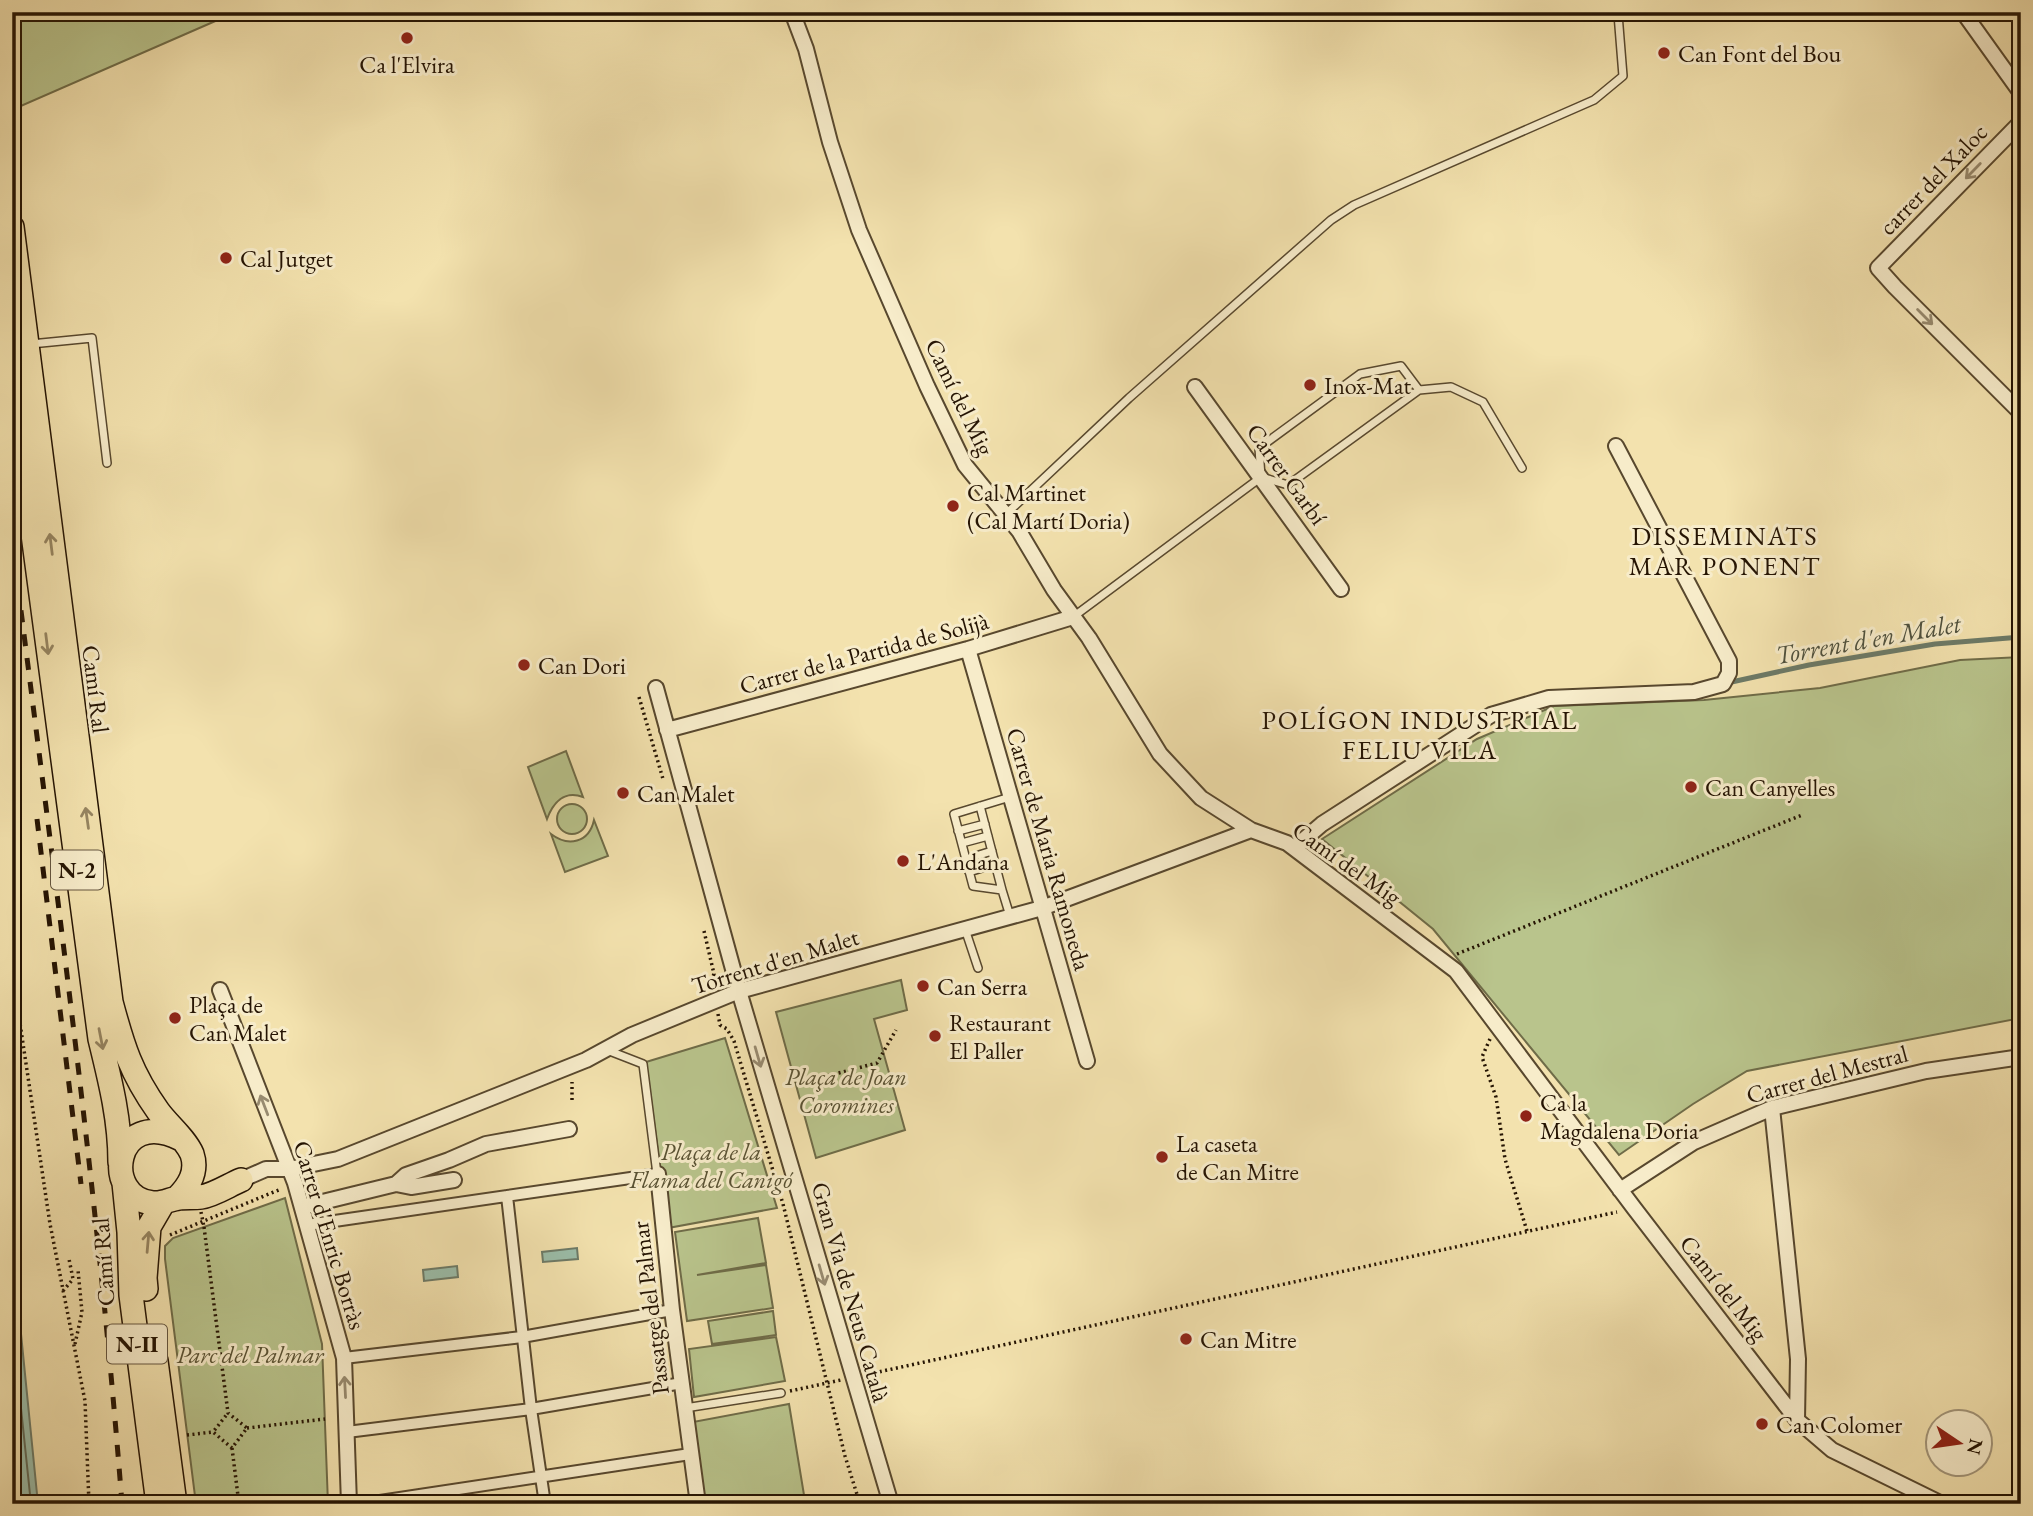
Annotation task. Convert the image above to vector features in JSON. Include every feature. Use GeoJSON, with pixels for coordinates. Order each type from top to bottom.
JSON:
{"type":"FeatureCollection","features":[{"type":"Feature","properties":{"kind":"main road","name":"Camí Ral"},"geometry":{"type":"LineString","coordinates":[[12,227],[111,1002],[125,1055],[140,1084],[181,1139]]}},
{"type":"Feature","properties":{"kind":"main road","name":"Camí Ral"},"geometry":{"type":"LineString","coordinates":[[12,376],[100,1039],[119,1125],[130,1232],[131,1294],[158,1504]]}},
{"type":"Feature","properties":{"kind":"main road"},"geometry":{"type":"LineString","coordinates":[[153,1130],[165,1131],[181,1139],[192,1155],[193,1164],[242,1180],[204,1196],[150,1203],[136,1198],[122,1173],[128,1144],[141,1134],[153,1130]]}},
{"type":"Feature","properties":{"kind":"main road","name":"N-II"},"geometry":{"type":"LineString","coordinates":[[170,1200],[189,1186],[194,1171],[193,1164]]}},
{"type":"Feature","properties":{"kind":"main road","name":"Camí Ral"},"geometry":{"type":"LineString","coordinates":[[170,1200],[149,1227],[145,1278],[174,1504]]}},
{"type":"Feature","properties":{"kind":"street","name":"Camí del Mig"},"geometry":{"type":"LineString","coordinates":[[792,12],[806,49],[830,142],[859,230],[927,386],[965,465],[1019,531],[1054,590],[1090,638],[1160,754],[1201,798],[1251,830],[1287,843],[1456,971],[1797,1420],[1832,1450],[1942,1504]]}},
{"type":"Feature","properties":{"kind":"street"},"geometry":{"type":"LineString","coordinates":[[1963,12],[2021,93]]}},
{"type":"Feature","properties":{"kind":"street","name":"carrer del Xaloc"},"geometry":{"type":"LineString","coordinates":[[2021,122],[1878,268],[2021,413]]}},
{"type":"Feature","properties":{"kind":"street","name":"Carrer Garbí"},"geometry":{"type":"LineString","coordinates":[[1195,387],[1341,589]]}},
{"type":"Feature","properties":{"kind":"street"},"geometry":{"type":"LineString","coordinates":[[1294,848],[1322,824],[1490,715],[1549,698],[1694,692],[1723,684],[1729,673],[1728,661],[1616,446]]}},
{"type":"Feature","properties":{"kind":"street","name":"Carrer de la Partida de Solijà"},"geometry":{"type":"LineString","coordinates":[[667,730],[968,649],[1073,617]]}},
{"type":"Feature","properties":{"kind":"street","name":"Carrer de Maria Ramoneda"},"geometry":{"type":"LineString","coordinates":[[968,649],[1087,1061]]}},
{"type":"Feature","properties":{"kind":"street","name":"Gran Via de Neus Català"},"geometry":{"type":"LineString","coordinates":[[656,688],[739,991],[891,1504]]}},
{"type":"Feature","properties":{"kind":"street","name":"Torrent d'en Malet"},"geometry":{"type":"LineString","coordinates":[[242,1180],[266,1169],[289,1169],[338,1159],[586,1060],[632,1034],[739,991],[1042,908],[1251,830]]}},
{"type":"Feature","properties":{"kind":"street","name":"Carrer d'Enric Borràs"},"geometry":{"type":"LineString","coordinates":[[220,990],[302,1207],[344,1358],[349,1504]]}},
{"type":"Feature","properties":{"kind":"street","name":"Carrer del Mestral"},"geometry":{"type":"LineString","coordinates":[[1620,1190],[1695,1142],[1772,1108],[1926,1071],[2021,1057]]}},
{"type":"Feature","properties":{"kind":"street"},"geometry":{"type":"LineString","coordinates":[[1772,1108],[1798,1359],[1797,1420]]}},
{"type":"Feature","properties":{"kind":"street"},"geometry":{"type":"LineString","coordinates":[[396,1184],[405,1175],[486,1144],[569,1129]]}},
{"type":"Feature","properties":{"kind":"street"},"geometry":{"type":"LineString","coordinates":[[307,1224],[657,1174]]}},
{"type":"Feature","properties":{"kind":"street","name":"Passatge del Palmar"},"geometry":{"type":"LineString","coordinates":[[657,1174],[698,1504]]}},
{"type":"Feature","properties":{"kind":"street"},"geometry":{"type":"LineString","coordinates":[[302,1207],[396,1184],[411,1187],[454,1181]]}},
{"type":"Feature","properties":{"kind":"street"},"geometry":{"type":"LineString","coordinates":[[507,1196],[531,1409],[545,1504]]}},
{"type":"Feature","properties":{"kind":"street"},"geometry":{"type":"LineString","coordinates":[[344,1358],[523,1337],[672,1310]]}},
{"type":"Feature","properties":{"kind":"street"},"geometry":{"type":"LineString","coordinates":[[347,1432],[531,1409],[682,1383]]}},
{"type":"Feature","properties":{"kind":"street"},"geometry":{"type":"LineString","coordinates":[[359,1504],[690,1454]]}},
{"type":"Feature","properties":{"kind":"lane"},"geometry":{"type":"LineString","coordinates":[[1006,515],[1129,398],[1331,220],[1354,205],[1594,100],[1623,76],[1618,14]]}},
{"type":"Feature","properties":{"kind":"lane"},"geometry":{"type":"LineString","coordinates":[[27,344],[92,338],[107,463]]}},
{"type":"Feature","properties":{"kind":"lane"},"geometry":{"type":"LineString","coordinates":[[1261,478],[1259,448],[1360,374],[1401,366],[1419,390]]}},
{"type":"Feature","properties":{"kind":"lane"},"geometry":{"type":"LineString","coordinates":[[1261,478],[1288,485],[1419,390],[1451,387],[1483,402],[1522,468]]}},
{"type":"Feature","properties":{"kind":"lane"},"geometry":{"type":"LineString","coordinates":[[1073,617],[1261,478]]}},
{"type":"Feature","properties":{"kind":"lane"},"geometry":{"type":"LineString","coordinates":[[1002,890],[973,886],[954,814],[1010,797]]}},
{"type":"Feature","properties":{"kind":"lane"},"geometry":{"type":"LineString","coordinates":[[980,806],[1010,916]]}},
{"type":"Feature","properties":{"kind":"lane"},"geometry":{"type":"LineString","coordinates":[[958,831],[985,824]]}},
{"type":"Feature","properties":{"kind":"lane"},"geometry":{"type":"LineString","coordinates":[[961,844],[988,836]]}},
{"type":"Feature","properties":{"kind":"lane"},"geometry":{"type":"LineString","coordinates":[[966,859],[992,851]]}},
{"type":"Feature","properties":{"kind":"lane"},"geometry":{"type":"LineString","coordinates":[[969,872],[995,864]]}},
{"type":"Feature","properties":{"kind":"lane"},"geometry":{"type":"LineString","coordinates":[[965,929],[978,968]]}},
{"type":"Feature","properties":{"kind":"lane","name":"Passatge del Palmar"},"geometry":{"type":"LineString","coordinates":[[605,1049],[643,1064],[657,1174]]}},
{"type":"Feature","properties":{"kind":"lane"},"geometry":{"type":"LineString","coordinates":[[685,1408],[781,1393]]}},
{"type":"Feature","properties":{"kind":"path"},"geometry":{"type":"LineString","coordinates":[[1442,960],[1802,815]]}},
{"type":"Feature","properties":{"kind":"path"},"geometry":{"type":"LineString","coordinates":[[710,992],[708,985],[714,974],[711,961]]}},
{"type":"Feature","properties":{"kind":"path"},"geometry":{"type":"LineString","coordinates":[[12,970],[48,1210],[85,1401],[89,1504]]}},
{"type":"Feature","properties":{"kind":"path","name":"Gran Via de Neus Català"},"geometry":{"type":"LineString","coordinates":[[717,1013],[720,1024],[727,1029],[734,1041],[783,1204],[860,1504]]}},
{"type":"Feature","properties":{"kind":"path"},"geometry":{"type":"LineString","coordinates":[[1497,1025],[1482,1056],[1496,1097],[1505,1159],[1527,1231]]}},
{"type":"Feature","properties":{"kind":"path"},"geometry":{"type":"LineString","coordinates":[[796,1084],[877,1063],[896,1030]]}},
{"type":"Feature","properties":{"kind":"path"},"geometry":{"type":"LineString","coordinates":[[572,1082],[572,1100]]}},
{"type":"Feature","properties":{"kind":"path"},"geometry":{"type":"LineString","coordinates":[[781,1393],[1634,1208]]}},
{"type":"Feature","properties":{"kind":"path"},"geometry":{"type":"LineString","coordinates":[[201,1212],[228,1413],[247,1428],[325,1419]]}},
{"type":"Feature","properties":{"kind":"path"},"geometry":{"type":"LineString","coordinates":[[63,1291],[73,1279],[69,1259]]}},
{"type":"Feature","properties":{"kind":"path"},"geometry":{"type":"LineString","coordinates":[[74,1347],[82,1312],[78,1270]]}},
{"type":"Feature","properties":{"kind":"path"},"geometry":{"type":"LineString","coordinates":[[187,1436],[213,1432],[228,1413]]}},
{"type":"Feature","properties":{"kind":"path"},"geometry":{"type":"LineString","coordinates":[[232,1448],[247,1428]]}},
{"type":"Feature","properties":{"kind":"path"},"geometry":{"type":"LineString","coordinates":[[213,1432],[232,1448],[239,1504]]}},
{"type":"Feature","properties":{"kind":"green space"},"geometry":{"type":"Polygon","coordinates":[[[12,12],[236,12],[14,109],[12,12]]]}},
{"type":"Feature","properties":{"kind":"green space"},"geometry":{"type":"Polygon","coordinates":[[[2021,657],[2021,1018],[1747,1071],[1619,1155],[1433,929],[1322,839],[1477,739],[1554,706],[1704,700],[1820,688],[1960,660],[2021,657]]]}},
{"type":"Feature","properties":{"kind":"green space"},"geometry":{"type":"Polygon","coordinates":[[[566,751],[583,797],[570,795],[560,799],[547,819],[528,767],[566,751]]]}},
{"type":"Feature","properties":{"kind":"green space"},"geometry":{"type":"Polygon","coordinates":[[[572,804],[583,808],[587,819],[583,830],[572,834],[561,830],[557,819],[561,808],[572,804]]]}},
{"type":"Feature","properties":{"kind":"green space"},"geometry":{"type":"Polygon","coordinates":[[[594,820],[608,856],[565,872],[551,834],[564,841],[577,840],[588,834],[594,820]]]}},
{"type":"Feature","properties":{"kind":"green space","name":"Plaça de Joan Coromines"},"geometry":{"type":"Polygon","coordinates":[[[901,980],[907,1010],[874,1019],[905,1130],[816,1158],[776,1012],[901,980]]]}},
{"type":"Feature","properties":{"kind":"green space","name":"Plaça de la Flama del Canigó"},"geometry":{"type":"Polygon","coordinates":[[[725,1038],[777,1208],[668,1228],[646,1062],[725,1038]]]}},
{"type":"Feature","properties":{"kind":"green space","name":"Parc del Palmar"},"geometry":{"type":"Polygon","coordinates":[[[285,1198],[322,1344],[328,1504],[196,1504],[165,1246],[173,1238],[285,1198]]]}},
{"type":"Feature","properties":{"kind":"green space"},"geometry":{"type":"Polygon","coordinates":[[[758,1218],[766,1263],[697,1275],[766,1265],[773,1308],[687,1321],[675,1232],[758,1218]]]}},
{"type":"Feature","properties":{"kind":"green space"},"geometry":{"type":"Polygon","coordinates":[[[773,1311],[776,1335],[712,1344],[708,1321],[773,1311]]]}},
{"type":"Feature","properties":{"kind":"green space"},"geometry":{"type":"Polygon","coordinates":[[[776,1337],[785,1381],[694,1397],[689,1349],[776,1337]]]}},
{"type":"Feature","properties":{"kind":"green space"},"geometry":{"type":"Polygon","coordinates":[[[789,1404],[805,1501],[790,1504],[704,1504],[693,1422],[789,1404]]]}},
{"type":"Feature","properties":{"kind":"water"},"geometry":{"type":"Polygon","coordinates":[[[577,1248],[578,1259],[543,1262],[542,1252],[577,1248]]]}},
{"type":"Feature","properties":{"kind":"water"},"geometry":{"type":"Polygon","coordinates":[[[457,1266],[458,1277],[424,1281],[423,1270],[457,1266]]]}},
{"type":"Feature","properties":{"kind":"water"},"geometry":{"type":"Polygon","coordinates":[[[12,1294],[20,1324],[38,1504],[12,1504],[12,1294]]]}},
{"type":"Feature","properties":{"kind":"waterway","name":"Torrent d'en Malet"},"geometry":{"type":"LineString","coordinates":[[1727,683],[1809,665],[1935,644],[2021,637]]}},
{"type":"Feature","properties":{"kind":"railway"},"geometry":{"type":"LineString","coordinates":[[12,539],[87,1141],[122,1504]]}},
{"type":"Feature","properties":{"kind":"railway"},"geometry":{"type":"LineString","coordinates":[[37,819],[81,1184]]}},
{"type":"Feature","properties":{"kind":"place","name":"Ca l'Elvira"},"geometry":{"type":"Point","coordinates":[407,38]}},
{"type":"Feature","properties":{"kind":"place","name":"Can Font del Bou"},"geometry":{"type":"Point","coordinates":[1664,53]}},
{"type":"Feature","properties":{"kind":"place","name":"Cal Jutget"},"geometry":{"type":"Point","coordinates":[226,258]}},
{"type":"Feature","properties":{"kind":"place","name":"Inox-Mat"},"geometry":{"type":"Point","coordinates":[1310,385]}},
{"type":"Feature","properties":{"kind":"place","name":"Cal Martinet (Cal Martí Doria)"},"geometry":{"type":"Point","coordinates":[953,506]}},
{"type":"Feature","properties":{"kind":"place","name":"Can Dori"},"geometry":{"type":"Point","coordinates":[524,665]}},
{"type":"Feature","properties":{"kind":"place","name":"Can Canyelles"},"geometry":{"type":"Point","coordinates":[1691,787]}},
{"type":"Feature","properties":{"kind":"place","name":"Can Malet"},"geometry":{"type":"Point","coordinates":[623,793]}},
{"type":"Feature","properties":{"kind":"place","name":"L'Andana"},"geometry":{"type":"Point","coordinates":[903,861]}},
{"type":"Feature","properties":{"kind":"place","name":"Can Serra"},"geometry":{"type":"Point","coordinates":[923,986]}},
{"type":"Feature","properties":{"kind":"place","name":"Plaça de Can Malet"},"geometry":{"type":"Point","coordinates":[175,1018]}},
{"type":"Feature","properties":{"kind":"place","name":"Restaurant El Paller"},"geometry":{"type":"Point","coordinates":[935,1036]}},
{"type":"Feature","properties":{"kind":"place","name":"Ca la Magdalena Doria"},"geometry":{"type":"Point","coordinates":[1526,1116]}},
{"type":"Feature","properties":{"kind":"place","name":"La caseta de Can Mitre"},"geometry":{"type":"Point","coordinates":[1162,1157]}},
{"type":"Feature","properties":{"kind":"place","name":"Can Mitre"},"geometry":{"type":"Point","coordinates":[1186,1339]}},
{"type":"Feature","properties":{"kind":"place","name":"Can Colomer"},"geometry":{"type":"Point","coordinates":[1762,1424]}},
{"type":"Feature","properties":{"kind":"district","name":"DISSEMINATS MAR PONENT"},"geometry":{"type":"Point","coordinates":[1725,551]}},
{"type":"Feature","properties":{"kind":"district","name":"POLÍGON INDUSTRIAL FELIU VILA"},"geometry":{"type":"Point","coordinates":[1420,735]}}]}
